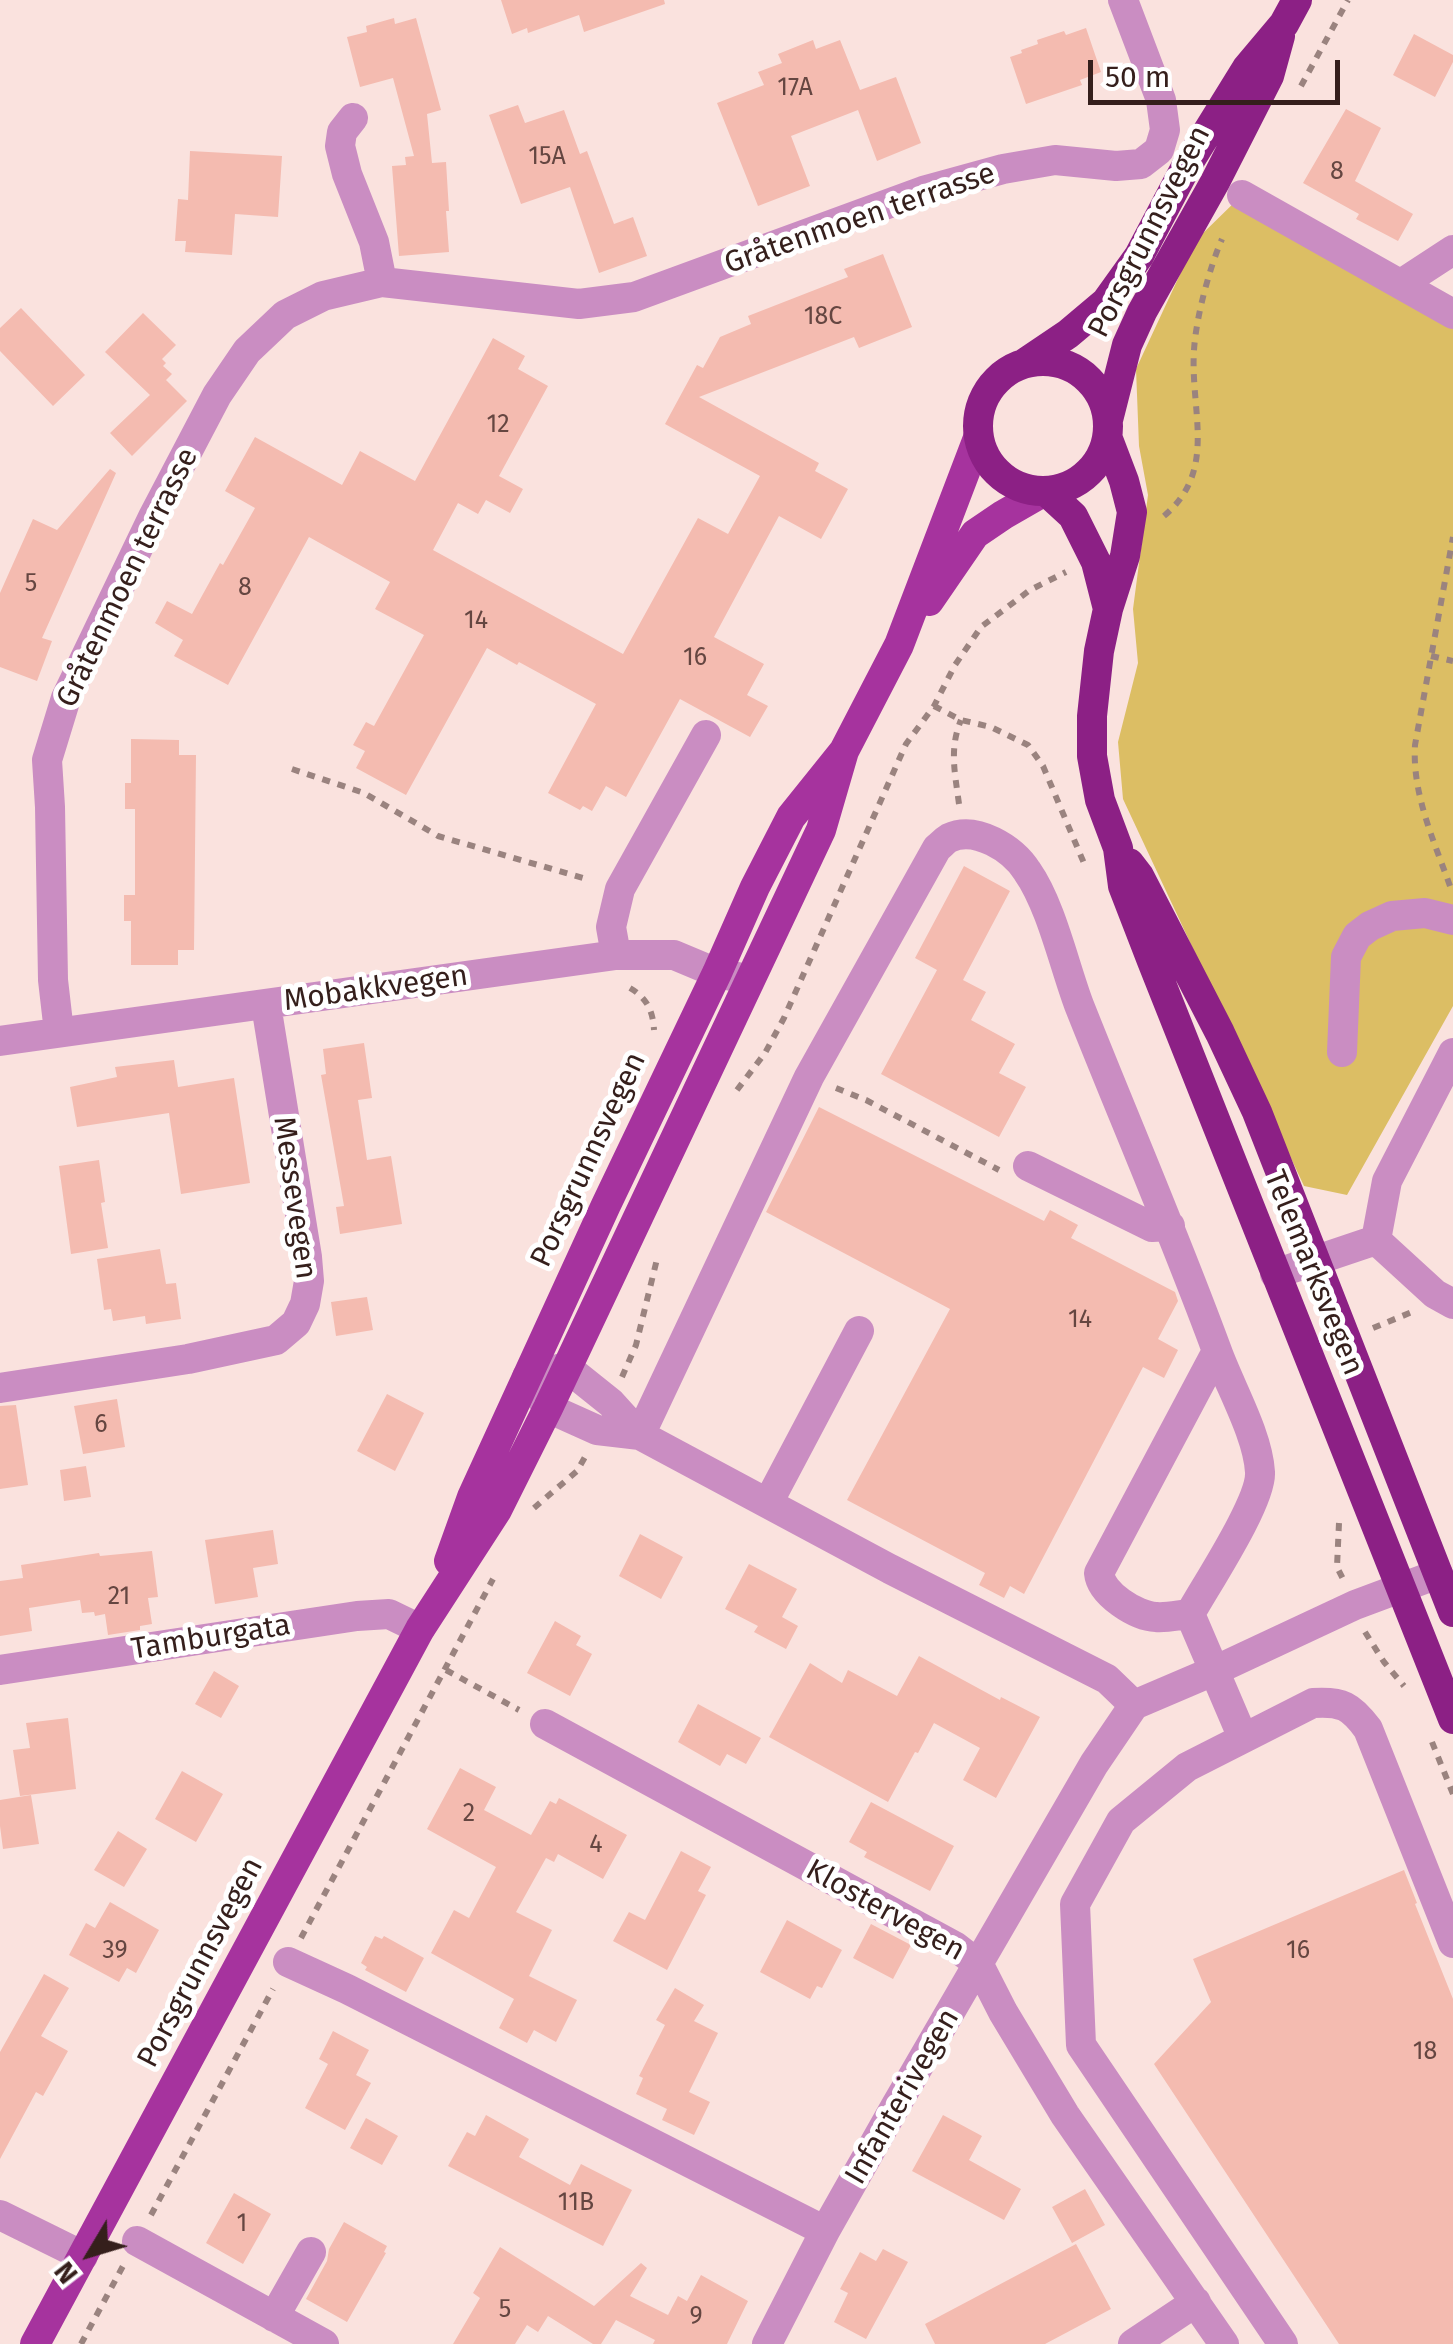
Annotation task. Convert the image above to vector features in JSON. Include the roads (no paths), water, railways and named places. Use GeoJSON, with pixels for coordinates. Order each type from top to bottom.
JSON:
{"type":"FeatureCollection","features":[{"type":"Feature","properties":{"kind":"highway","name":"Porsgrunnsvegen"},"geometry":{"type":"LineString","coordinates":[[978,438],[982,400],[992,384],[1068,334],[1106,302],[1138,256],[1187,165],[1247,68],[1290,12]]}},
{"type":"Feature","properties":{"kind":"highway","name":"Porsgrunnsvegen"},"geometry":{"type":"LineString","coordinates":[[1046,492],[1076,483],[1101,457],[1127,344],[1269,76],[1290,12]]}},
{"type":"Feature","properties":{"kind":"highway","name":"Porsgrunnsvegen"},"geometry":{"type":"LineString","coordinates":[[1024,363],[1044,360],[1080,372],[1104,402],[1108,429]]}},
{"type":"Feature","properties":{"kind":"highway","name":"Telemarksvegen"},"geometry":{"type":"LineString","coordinates":[[1108,429],[1132,512],[1125,556],[1099,651],[1092,756],[1100,800],[1118,848],[1123,886],[1453,1719]]}},
{"type":"Feature","properties":{"kind":"highway"},"geometry":{"type":"LineString","coordinates":[[978,438],[984,456],[998,474],[1026,490],[1046,492]]}},
{"type":"Feature","properties":{"kind":"highway","name":"Telemarksvegen"},"geometry":{"type":"LineString","coordinates":[[1046,492],[1073,516],[1096,562],[1108,609]]}},
{"type":"Feature","properties":{"kind":"highway","name":"Telemarksvegen"},"geometry":{"type":"LineString","coordinates":[[1118,848],[1139,876],[1258,1112],[1453,1612]]}},
{"type":"Feature","properties":{"kind":"main road","name":"Porsgrunnsvegen"},"geometry":{"type":"LineString","coordinates":[[35,2344],[424,1622],[497,1510],[548,1408],[821,830],[844,751],[899,644],[978,438]]}},
{"type":"Feature","properties":{"kind":"main road","name":"Porsgrunnsvegen"},"geometry":{"type":"LineString","coordinates":[[899,644],[975,534],[1046,492]]}},
{"type":"Feature","properties":{"kind":"main road","name":"Porsgrunnsvegen"},"geometry":{"type":"LineString","coordinates":[[424,1622],[472,1497],[755,887],[791,817],[844,751]]}},
{"type":"Feature","properties":{"kind":"street","name":"Gråtenmoen terrasse"},"geometry":{"type":"LineString","coordinates":[[58,1032],[47,760],[66,698],[153,516],[217,395],[247,352],[284,315],[323,296],[382,282],[579,304],[606,302],[634,297],[923,190],[1055,160],[1116,166],[1142,164],[1159,150],[1165,130],[1161,100],[1123,0]]}},
{"type":"Feature","properties":{"kind":"street"},"geometry":{"type":"LineString","coordinates":[[353,118],[342,132],[340,146],[374,242],[382,282]]}},
{"type":"Feature","properties":{"kind":"street"},"geometry":{"type":"LineString","coordinates":[[1242,196],[1453,314]]}},
{"type":"Feature","properties":{"kind":"street"},"geometry":{"type":"LineString","coordinates":[[1401,284],[1453,250]]}},
{"type":"Feature","properties":{"kind":"street"},"geometry":{"type":"LineString","coordinates":[[618,969],[611,927],[620,889],[706,735]]}},
{"type":"Feature","properties":{"kind":"street"},"geometry":{"type":"LineString","coordinates":[[640,1435],[809,1076],[937,848],[950,838],[980,836],[1004,847],[1026,868],[1040,894],[1078,1002],[1254,1443],[1260,1474],[1256,1498],[1190,1614]]}},
{"type":"Feature","properties":{"kind":"street"},"geometry":{"type":"LineString","coordinates":[[1342,1052],[1346,956],[1356,936],[1392,916],[1425,912],[1453,920]]}},
{"type":"Feature","properties":{"kind":"street","name":"Mobakkvegen"},"geometry":{"type":"LineString","coordinates":[[0,1040],[266,1005],[618,969],[674,955],[717,973],[750,980]]}},
{"type":"Feature","properties":{"kind":"street","name":"Messevegen"},"geometry":{"type":"LineString","coordinates":[[0,1388],[188,1359],[276,1340],[296,1322],[306,1304],[307,1257],[266,1005]]}},
{"type":"Feature","properties":{"kind":"street"},"geometry":{"type":"LineString","coordinates":[[1376,1240],[1387,1182],[1453,1052]]}},
{"type":"Feature","properties":{"kind":"street"},"geometry":{"type":"LineString","coordinates":[[1028,1166],[1152,1227],[1170,1226]]}},
{"type":"Feature","properties":{"kind":"street"},"geometry":{"type":"LineString","coordinates":[[1275,1274],[1376,1240]]}},
{"type":"Feature","properties":{"kind":"street"},"geometry":{"type":"LineString","coordinates":[[1376,1240],[1444,1299]]}},
{"type":"Feature","properties":{"kind":"street"},"geometry":{"type":"LineString","coordinates":[[779,1509],[860,1332]]}},
{"type":"Feature","properties":{"kind":"street"},"geometry":{"type":"LineString","coordinates":[[1190,1614],[1152,1618],[1118,1601],[1100,1582],[1099,1573],[1217,1351]]}},
{"type":"Feature","properties":{"kind":"street"},"geometry":{"type":"LineString","coordinates":[[640,1435],[597,1430],[548,1408],[527,1377],[566,1367],[611,1402],[640,1435],[1107,1679],[1134,1706],[1355,1605],[1438,1574]]}},
{"type":"Feature","properties":{"kind":"street","name":"Tamburgata"},"geometry":{"type":"LineString","coordinates":[[0,1670],[357,1616],[389,1614],[424,1622]]}},
{"type":"Feature","properties":{"kind":"street"},"geometry":{"type":"LineString","coordinates":[[1190,1614],[1243,1738]]}},
{"type":"Feature","properties":{"kind":"street"},"geometry":{"type":"LineString","coordinates":[[1283,2344],[1081,2045],[1074,1904],[1121,1820],[1187,1768],[1313,1704],[1333,1702],[1354,1710],[1368,1729],[1453,1944]]}},
{"type":"Feature","properties":{"kind":"street","name":"Infanterivegen"},"geometry":{"type":"LineString","coordinates":[[767,2344],[895,2107],[1094,1764],[1134,1706]]}},
{"type":"Feature","properties":{"kind":"street","name":"Klostervegen"},"geometry":{"type":"LineString","coordinates":[[545,1724],[956,1947],[980,1965],[1064,2115],[1224,2344]]}},
{"type":"Feature","properties":{"kind":"street"},"geometry":{"type":"LineString","coordinates":[[288,1962],[826,2231]]}},
{"type":"Feature","properties":{"kind":"street"},"geometry":{"type":"LineString","coordinates":[[0,2215],[82,2256]]}},
{"type":"Feature","properties":{"kind":"street"},"geometry":{"type":"LineString","coordinates":[[137,2240],[324,2344]]}},
{"type":"Feature","properties":{"kind":"street"},"geometry":{"type":"LineString","coordinates":[[274,2317],[310,2252]]}},
{"type":"Feature","properties":{"kind":"street"},"geometry":{"type":"LineString","coordinates":[[1133,2344],[1196,2302]]}}]}
